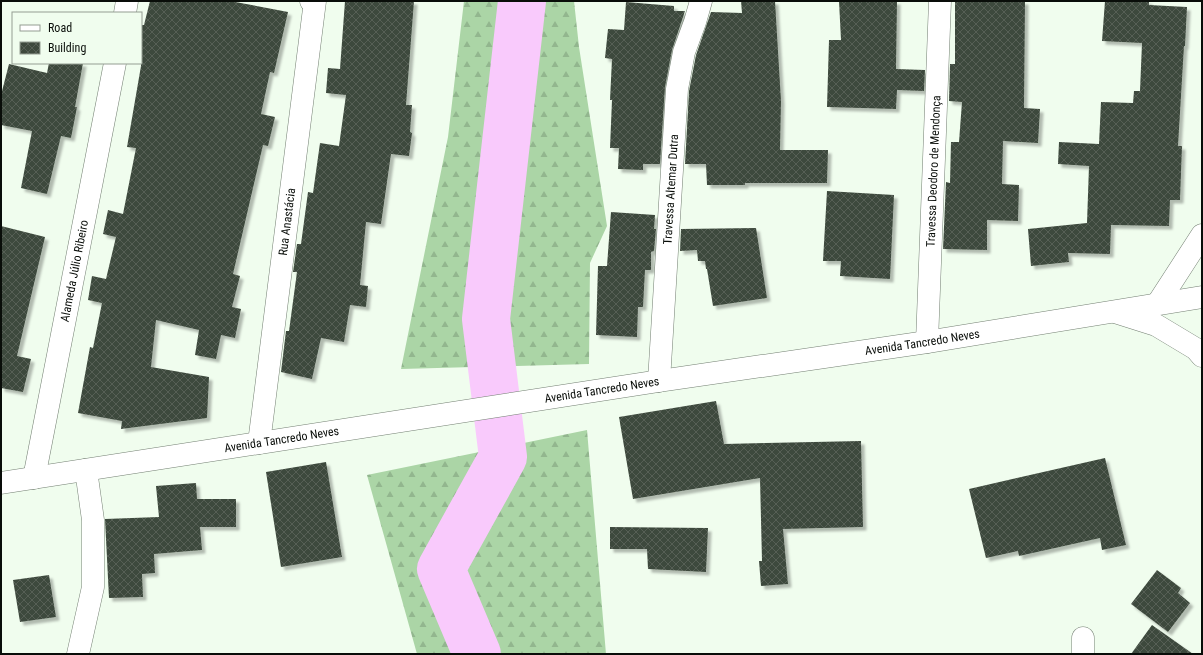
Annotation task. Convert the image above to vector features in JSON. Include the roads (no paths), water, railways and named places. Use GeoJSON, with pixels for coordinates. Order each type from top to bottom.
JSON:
{"type":"FeatureCollection","features":[{"type":"Feature","properties":{"kind":"street"},"geometry":{"type":"LineString","coordinates":[[124,12],[127,1]]}},
{"type":"Feature","properties":{"kind":"street","name":"Travessa Altemar Dutra"},"geometry":{"type":"LineString","coordinates":[[659,381],[677,89],[684,52],[696,22],[701,1]]}},
{"type":"Feature","properties":{"kind":"street","name":"Travessa Deodoro de Mendonça"},"geometry":{"type":"LineString","coordinates":[[927,342],[940,1]]}},
{"type":"Feature","properties":{"kind":"street","name":"Rua Anastácia"},"geometry":{"type":"LineString","coordinates":[[259,442],[313,2]]}},
{"type":"Feature","properties":{"kind":"street","name":"Alameda Júlio Ribeiro"},"geometry":{"type":"LineString","coordinates":[[34,478],[115,64]]}},
{"type":"Feature","properties":{"kind":"street"},"geometry":{"type":"LineString","coordinates":[[1158,303],[1202,235],[1202,225]]}},
{"type":"Feature","properties":{"kind":"street","name":"Avenida Tancredo Neves"},"geometry":{"type":"LineString","coordinates":[[1,483],[659,381],[927,342],[1202,297]]}},
{"type":"Feature","properties":{"kind":"street"},"geometry":{"type":"LineString","coordinates":[[1110,311],[1156,325],[1196,349],[1202,356]]}},
{"type":"Feature","properties":{"kind":"street"},"geometry":{"type":"LineString","coordinates":[[78,654],[93,587],[93,520],[86,470]]}},
{"type":"Feature","properties":{"kind":"waterway"},"geometry":{"type":"LineString","coordinates":[[477,654],[441,569],[503,457],[486,319],[522,1]]}}]}
